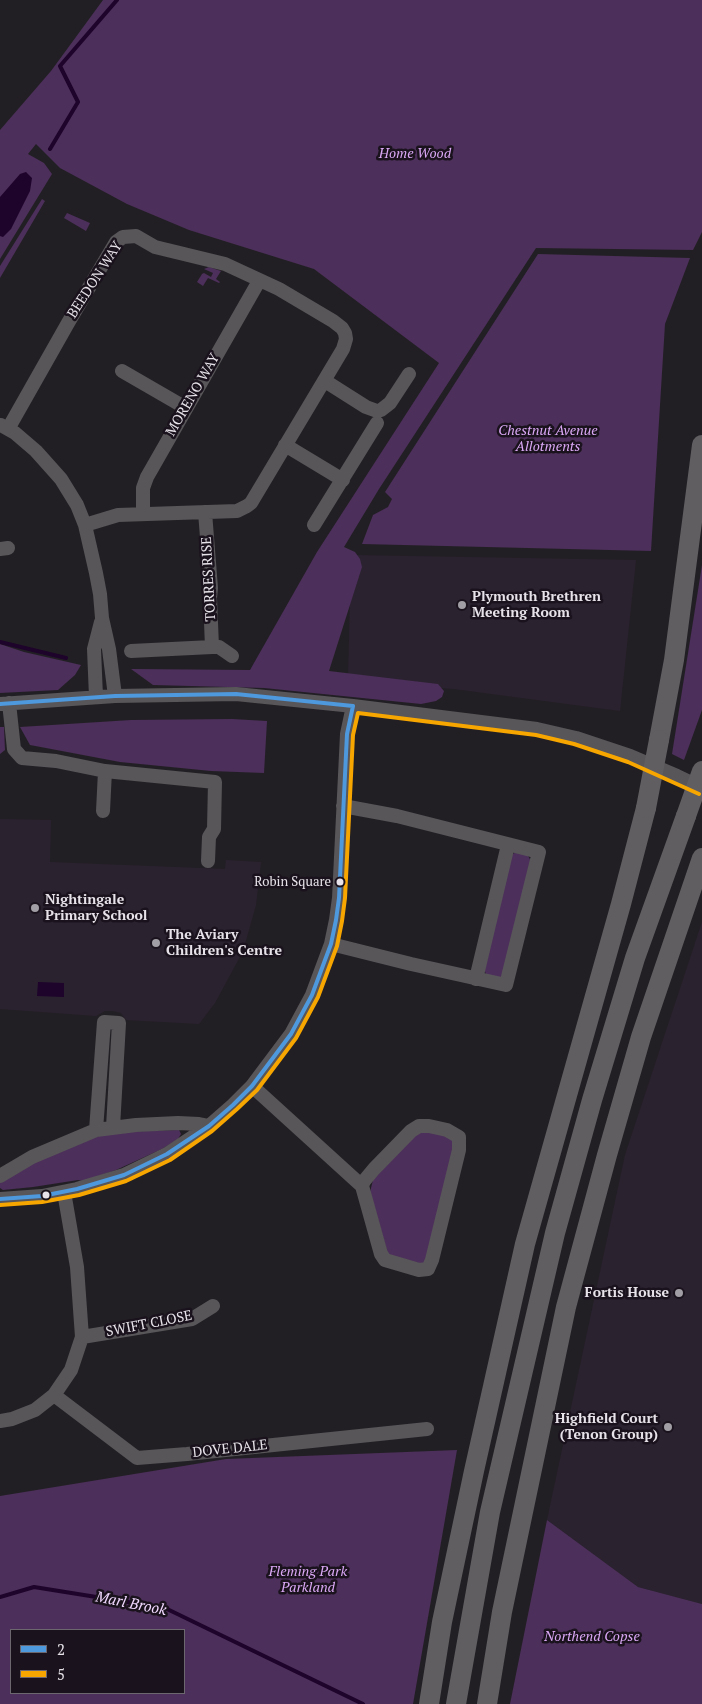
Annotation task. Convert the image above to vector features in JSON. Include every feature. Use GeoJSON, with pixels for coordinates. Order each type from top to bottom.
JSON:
{"type":"FeatureCollection","features":[{"type":"Feature","properties":{"kind":"highway"},"geometry":{"type":"LineString","coordinates":[[429,1704],[442,1622],[525,1244],[621,904],[646,808],[674,660],[702,445]]}},
{"type":"Feature","properties":{"kind":"highway"},"geometry":{"type":"LineString","coordinates":[[456,1704],[490,1512],[555,1233],[592,1100],[635,958],[702,771]]}},
{"type":"Feature","properties":{"kind":"highway"},"geometry":{"type":"LineString","coordinates":[[488,1704],[502,1612],[566,1306],[606,1155],[641,1037],[702,858]]}},
{"type":"Feature","properties":{"kind":"street","name":"BEEDON WAY"},"geometry":{"type":"LineString","coordinates":[[4,427],[116,242],[122,237],[136,236],[155,247],[216,261],[234,268],[278,289],[333,321],[346,333],[345,344],[325,381],[247,506],[237,511],[118,515],[85,526]]}},
{"type":"Feature","properties":{"kind":"street","name":"MORENO WAY"},"geometry":{"type":"LineString","coordinates":[[143,513],[143,488],[146,477],[259,281]]}},
{"type":"Feature","properties":{"kind":"street"},"geometry":{"type":"LineString","coordinates":[[122,371],[186,408]]}},
{"type":"Feature","properties":{"kind":"street"},"geometry":{"type":"LineString","coordinates":[[325,381],[366,407],[377,411],[390,403],[409,374]]}},
{"type":"Feature","properties":{"kind":"street"},"geometry":{"type":"LineString","coordinates":[[314,526],[377,424]]}},
{"type":"Feature","properties":{"kind":"street"},"geometry":{"type":"LineString","coordinates":[[4,427],[36,451],[61,479],[77,505],[85,526],[96,573],[115,696]]}},
{"type":"Feature","properties":{"kind":"street"},"geometry":{"type":"LineString","coordinates":[[285,445],[342,480]]}},
{"type":"Feature","properties":{"kind":"street","name":"TORRES RISE"},"geometry":{"type":"LineString","coordinates":[[205,512],[211,588],[212,647]]}},
{"type":"Feature","properties":{"kind":"street"},"geometry":{"type":"LineString","coordinates":[[96,697],[94,649],[102,618]]}},
{"type":"Feature","properties":{"kind":"street"},"geometry":{"type":"LineString","coordinates":[[131,651],[212,647],[219,648],[232,656]]}},
{"type":"Feature","properties":{"kind":"street"},"geometry":{"type":"LineString","coordinates":[[208,861],[209,837],[214,829],[215,782],[105,771],[56,761],[22,758],[14,749],[5,704],[115,696],[236,694],[353,706],[537,729],[576,738],[630,756],[702,788]]}},
{"type":"Feature","properties":{"kind":"street"},"geometry":{"type":"LineString","coordinates":[[0,1199],[42,1196],[64,1192],[106,1182],[142,1168],[185,1143],[234,1105],[252,1086],[291,1034],[312,995],[331,944],[339,898],[347,734],[353,706]]}},
{"type":"Feature","properties":{"kind":"street"},"geometry":{"type":"LineString","coordinates":[[103,811],[105,771]]}},
{"type":"Feature","properties":{"kind":"street"},"geometry":{"type":"LineString","coordinates":[[331,944],[404,963],[506,985],[539,852],[406,818],[343,806]]}},
{"type":"Feature","properties":{"kind":"street"},"geometry":{"type":"LineString","coordinates":[[476,979],[508,845]]}},
{"type":"Feature","properties":{"kind":"street"},"geometry":{"type":"LineString","coordinates":[[96,1130],[104,1022],[119,1024],[113,1127]]}},
{"type":"Feature","properties":{"kind":"street"},"geometry":{"type":"LineString","coordinates":[[252,1086],[362,1186],[384,1260],[419,1270],[428,1269],[432,1260],[459,1150],[459,1137],[447,1130],[419,1126],[374,1169],[362,1186]]}},
{"type":"Feature","properties":{"kind":"street"},"geometry":{"type":"LineString","coordinates":[[0,1176],[32,1157],[96,1130],[113,1127],[178,1123],[209,1126]]}},
{"type":"Feature","properties":{"kind":"street"},"geometry":{"type":"LineString","coordinates":[[0,1421],[35,1410],[54,1395],[71,1370],[82,1337],[79,1287],[64,1192]]}},
{"type":"Feature","properties":{"kind":"street","name":"SWIFT CLOSE"},"geometry":{"type":"LineString","coordinates":[[82,1337],[192,1319],[214,1306]]}},
{"type":"Feature","properties":{"kind":"street","name":"DOVE DALE"},"geometry":{"type":"LineString","coordinates":[[54,1395],[137,1458],[427,1429]]}},
{"type":"Feature","properties":{"kind":"shaded area"},"geometry":{"type":"Polygon","coordinates":[[[26,172],[32,178],[30,191],[11,229],[3,237],[0,236],[0,197],[20,174],[26,172]]]}},
{"type":"Feature","properties":{"kind":"shaded area"},"geometry":{"type":"Polygon","coordinates":[[[351,555],[636,560],[620,711],[454,689],[348,681],[351,555]]]}},
{"type":"Feature","properties":{"kind":"shaded area","name":"The Aviary Children's Centre"},"geometry":{"type":"Polygon","coordinates":[[[0,819],[51,820],[50,862],[225,869],[226,860],[261,862],[256,905],[243,951],[215,1003],[199,1024],[126,1020],[121,1013],[113,1011],[105,1011],[96,1016],[0,1009],[0,819]]]}},
{"type":"Feature","properties":{"kind":"shaded area"},"geometry":{"type":"Polygon","coordinates":[[[702,922],[702,1604],[638,1587],[547,1520],[625,1155],[702,922]]]}},
{"type":"Feature","properties":{"kind":"shaded area"},"geometry":{"type":"Polygon","coordinates":[[[38,982],[64,983],[64,997],[37,996],[38,982]]]}},
{"type":"Feature","properties":{"kind":"green space","name":"Home Wood"},"geometry":{"type":"Polygon","coordinates":[[[103,0],[702,0],[702,232],[693,250],[536,248],[379,489],[344,547],[355,552],[360,559],[362,567],[329,671],[438,684],[444,691],[442,697],[436,701],[421,704],[264,688],[153,685],[131,669],[250,670],[317,552],[439,363],[314,269],[189,230],[127,204],[60,168],[36,144],[28,154],[44,163],[52,174],[0,259],[0,130],[51,71],[103,0]]]}},
{"type":"Feature","properties":{"kind":"green space"},"geometry":{"type":"Polygon","coordinates":[[[42,199],[45,201],[0,278],[0,266],[42,199]]]}},
{"type":"Feature","properties":{"kind":"green space"},"geometry":{"type":"Polygon","coordinates":[[[67,213],[90,223],[86,231],[64,218],[67,213]]]}},
{"type":"Feature","properties":{"kind":"green space","name":"Chestnut Avenue Allotments"},"geometry":{"type":"Polygon","coordinates":[[[538,254],[690,258],[665,324],[651,551],[362,544],[373,515],[388,507],[392,499],[385,492],[538,254]]]}},
{"type":"Feature","properties":{"kind":"green space"},"geometry":{"type":"Polygon","coordinates":[[[209,267],[221,271],[216,279],[220,282],[208,278],[203,286],[197,282],[204,273],[211,277],[213,273],[204,269],[209,267]]]}},
{"type":"Feature","properties":{"kind":"green space"},"geometry":{"type":"Polygon","coordinates":[[[702,565],[702,710],[684,760],[672,754],[702,565]]]}},
{"type":"Feature","properties":{"kind":"green space"},"geometry":{"type":"Polygon","coordinates":[[[0,644],[24,652],[81,665],[75,675],[58,690],[0,693],[0,644]]]}},
{"type":"Feature","properties":{"kind":"green space"},"geometry":{"type":"Polygon","coordinates":[[[232,719],[267,721],[264,773],[211,771],[120,762],[30,745],[20,727],[131,720],[232,719]]]}},
{"type":"Feature","properties":{"kind":"green space"},"geometry":{"type":"Polygon","coordinates":[[[0,727],[4,727],[5,750],[0,754],[0,727]]]}},
{"type":"Feature","properties":{"kind":"green space"},"geometry":{"type":"Polygon","coordinates":[[[518,851],[527,854],[531,861],[508,968],[499,979],[486,974],[484,969],[511,855],[518,851]]]}},
{"type":"Feature","properties":{"kind":"green space"},"geometry":{"type":"Polygon","coordinates":[[[179,1130],[181,1134],[178,1139],[162,1149],[116,1170],[83,1181],[78,1180],[3,1190],[0,1188],[0,1181],[6,1177],[76,1142],[115,1132],[179,1130]]]}},
{"type":"Feature","properties":{"kind":"green space"},"geometry":{"type":"Polygon","coordinates":[[[418,1131],[449,1135],[456,1143],[425,1264],[389,1258],[370,1192],[373,1180],[418,1131]]]}},
{"type":"Feature","properties":{"kind":"green space","name":"Fleming Park Parkland"},"geometry":{"type":"Polygon","coordinates":[[[457,1450],[413,1704],[0,1704],[0,1496],[226,1459],[457,1450]]]}},
{"type":"Feature","properties":{"kind":"green space","name":"Northend Copse"},"geometry":{"type":"Polygon","coordinates":[[[547,1520],[638,1587],[702,1604],[702,1704],[510,1704],[547,1520]]]}},
{"type":"Feature","properties":{"kind":"waterway"},"geometry":{"type":"LineString","coordinates":[[50,149],[78,102],[60,66],[117,0]]}},
{"type":"Feature","properties":{"kind":"waterway"},"geometry":{"type":"LineString","coordinates":[[0,642],[66,658]]}},
{"type":"Feature","properties":{"kind":"waterway","name":"Marl Brook"},"geometry":{"type":"LineString","coordinates":[[0,1597],[34,1587],[165,1608],[363,1704]]}},
{"type":"Feature","properties":{"kind":"transit line","name":"2"},"geometry":{"type":"LineString","coordinates":[[0,704],[115,696],[236,694],[353,706]]}},
{"type":"Feature","properties":{"kind":"transit line","name":"2"},"geometry":{"type":"LineString","coordinates":[[0,1199],[42,1196],[77,1189],[124,1175],[167,1154],[209,1126],[233,1105],[252,1086],[291,1034],[312,995],[331,944],[336,920],[339,898],[347,734],[353,706]]}},
{"type":"Feature","properties":{"kind":"transit line","name":"5"},"geometry":{"type":"LineString","coordinates":[[0,1205],[42,1202],[79,1195],[126,1181],[170,1160],[212,1131],[257,1090],[296,1038],[318,997],[337,946],[342,921],[345,898],[353,735],[358,713],[536,735],[574,744],[628,762],[699,794]]}},
{"type":"Feature","properties":{"kind":"place","name":"Plymouth Brethren Meeting Room"},"geometry":{"type":"Point","coordinates":[462,605]}},
{"type":"Feature","properties":{"kind":"place","name":"Robin Square"},"geometry":{"type":"Point","coordinates":[340,882]}},
{"type":"Feature","properties":{"kind":"place","name":"Nightingale Primary School"},"geometry":{"type":"Point","coordinates":[35,908]}},
{"type":"Feature","properties":{"kind":"place","name":"The Aviary Children's Centre"},"geometry":{"type":"Point","coordinates":[156,943]}},
{"type":"Feature","properties":{"kind":"place","name":"Fortis House"},"geometry":{"type":"Point","coordinates":[679,1293]}},
{"type":"Feature","properties":{"kind":"place","name":"Highfield Court (Tenon Group)"},"geometry":{"type":"Point","coordinates":[668,1427]}}]}
